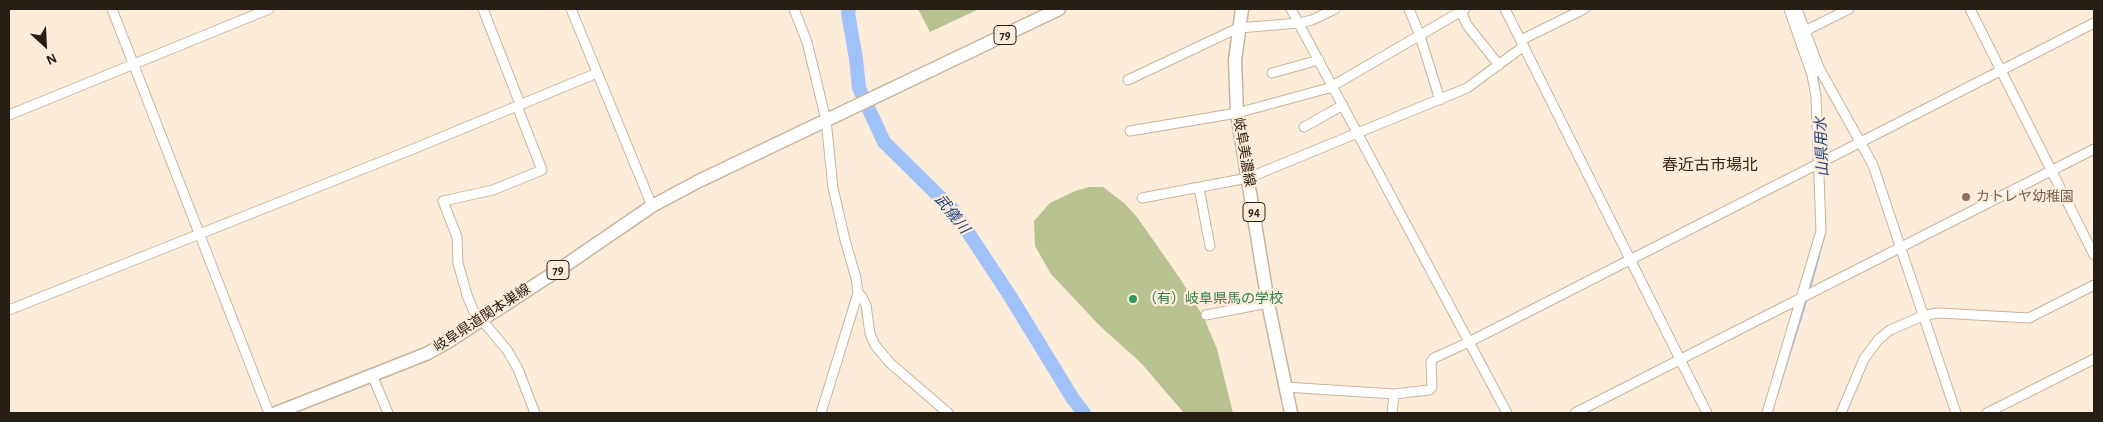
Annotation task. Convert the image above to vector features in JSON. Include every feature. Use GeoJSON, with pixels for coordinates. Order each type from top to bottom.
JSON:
{"type":"FeatureCollection","features":[{"type":"Feature","properties":{"kind":"main road","name":"79"},"geometry":{"type":"LineString","coordinates":[[830,118],[1060,9]]}},
{"type":"Feature","properties":{"kind":"main road","name":"岐阜美濃線"},"geometry":{"type":"LineString","coordinates":[[1242,9],[1238,28],[1235,78],[1237,113],[1268,303],[1291,413]]}},
{"type":"Feature","properties":{"kind":"main road","name":"岐阜県道関本巣線"},"geometry":{"type":"LineString","coordinates":[[276,413],[426,354],[563,267],[652,206],[699,181],[830,118]]}},
{"type":"Feature","properties":{"kind":"street"},"geometry":{"type":"LineString","coordinates":[[112,9],[269,413]]}},
{"type":"Feature","properties":{"kind":"street"},"geometry":{"type":"LineString","coordinates":[[9,115],[268,9]]}},
{"type":"Feature","properties":{"kind":"street"},"geometry":{"type":"LineString","coordinates":[[483,9],[542,170],[492,190],[442,201],[457,237],[458,263],[466,295],[479,320],[507,350],[518,369],[535,413]]}},
{"type":"Feature","properties":{"kind":"street"},"geometry":{"type":"LineString","coordinates":[[571,9],[652,206]]}},
{"type":"Feature","properties":{"kind":"street"},"geometry":{"type":"LineString","coordinates":[[794,9],[807,42],[830,118],[833,188],[856,278],[858,293],[821,413]]}},
{"type":"Feature","properties":{"kind":"street"},"geometry":{"type":"LineString","coordinates":[[1291,9],[1507,413]]}},
{"type":"Feature","properties":{"kind":"street"},"geometry":{"type":"LineString","coordinates":[[1128,80],[1238,28],[1299,23],[1312,20],[1335,9]]}},
{"type":"Feature","properties":{"kind":"street"},"geometry":{"type":"LineString","coordinates":[[1409,9],[1420,36],[1440,100]]}},
{"type":"Feature","properties":{"kind":"street"},"geometry":{"type":"LineString","coordinates":[[1505,9],[1707,413]]}},
{"type":"Feature","properties":{"kind":"street"},"geometry":{"type":"LineString","coordinates":[[1142,198],[1248,178],[1440,100],[1467,88],[1499,65],[1522,43],[1584,9]]}},
{"type":"Feature","properties":{"kind":"street"},"geometry":{"type":"LineString","coordinates":[[1789,9],[1816,71],[1860,141],[1876,174],[1925,315],[1956,413]]}},
{"type":"Feature","properties":{"kind":"street"},"geometry":{"type":"LineString","coordinates":[[1767,413],[1821,231],[1816,71],[1797,9]]}},
{"type":"Feature","properties":{"kind":"street"},"geometry":{"type":"LineString","coordinates":[[1805,32],[1849,9]]}},
{"type":"Feature","properties":{"kind":"street"},"geometry":{"type":"LineString","coordinates":[[1970,9],[2094,255]]}},
{"type":"Feature","properties":{"kind":"street"},"geometry":{"type":"LineString","coordinates":[[1130,131],[1237,113],[1333,86],[1360,68],[1420,36],[1462,10],[1467,25],[1499,65]]}},
{"type":"Feature","properties":{"kind":"street"},"geometry":{"type":"LineString","coordinates":[[1286,387],[1394,394],[1429,390],[1432,387],[1431,362],[1434,358],[1469,342],[1630,258],[2094,23]]}},
{"type":"Feature","properties":{"kind":"street"},"geometry":{"type":"LineString","coordinates":[[1272,74],[1319,60]]}},
{"type":"Feature","properties":{"kind":"street"},"geometry":{"type":"LineString","coordinates":[[9,310],[597,73]]}},
{"type":"Feature","properties":{"kind":"street"},"geometry":{"type":"LineString","coordinates":[[1304,127],[1343,105]]}},
{"type":"Feature","properties":{"kind":"street"},"geometry":{"type":"LineString","coordinates":[[1575,413],[2094,149]]}},
{"type":"Feature","properties":{"kind":"street"},"geometry":{"type":"LineString","coordinates":[[1199,188],[1210,246]]}},
{"type":"Feature","properties":{"kind":"street"},"geometry":{"type":"LineString","coordinates":[[1841,413],[1864,359],[1878,340],[1890,330],[1925,315],[1959,313],[2012,319],[2029,318],[2094,285]]}},
{"type":"Feature","properties":{"kind":"street"},"geometry":{"type":"LineString","coordinates":[[858,293],[866,305],[870,334],[875,345],[890,363],[948,413]]}},
{"type":"Feature","properties":{"kind":"street"},"geometry":{"type":"LineString","coordinates":[[1206,315],[1268,303]]}},
{"type":"Feature","properties":{"kind":"street"},"geometry":{"type":"LineString","coordinates":[[1986,413],[2094,359]]}},
{"type":"Feature","properties":{"kind":"street"},"geometry":{"type":"LineString","coordinates":[[372,375],[388,413]]}},
{"type":"Feature","properties":{"kind":"street"},"geometry":{"type":"LineString","coordinates":[[1392,413],[1394,394]]}},
{"type":"Feature","properties":{"kind":"green space"},"geometry":{"type":"Polygon","coordinates":[[[918,9],[979,9],[930,32],[918,9]]]}},
{"type":"Feature","properties":{"kind":"green space","name":"（有）岐阜県馬の学校"},"geometry":{"type":"Polygon","coordinates":[[[1089,187],[1103,187],[1124,203],[1137,217],[1181,280],[1204,318],[1217,349],[1233,413],[1184,413],[1141,363],[1099,325],[1051,274],[1035,246],[1034,221],[1050,203],[1075,191],[1089,187]]]}},
{"type":"Feature","properties":{"kind":"waterway","name":"武儀川"},"geometry":{"type":"LineString","coordinates":[[849,9],[859,88],[884,142],[954,211],[1010,296],[1073,399],[1084,413]]}},
{"type":"Feature","properties":{"kind":"waterway","name":"山県用水"},"geometry":{"type":"LineString","coordinates":[[1817,75],[1819,89]]}},
{"type":"Feature","properties":{"kind":"waterway","name":"山県用水"},"geometry":{"type":"LineString","coordinates":[[1810,288],[1824,236],[1823,177]]}},
{"type":"Feature","properties":{"kind":"waterway","name":"山県用水"},"geometry":{"type":"LineString","coordinates":[[1776,397],[1807,298]]}},
{"type":"Feature","properties":{"kind":"place","name":"カトレヤ幼稚園"},"geometry":{"type":"Point","coordinates":[1966,197]}},
{"type":"Feature","properties":{"kind":"place","name":"（有）岐阜県馬の学校"},"geometry":{"type":"Point","coordinates":[1133,299]}},
{"type":"Feature","properties":{"kind":"district","name":"春近古市場北"},"geometry":{"type":"Point","coordinates":[1710,165]}}]}
